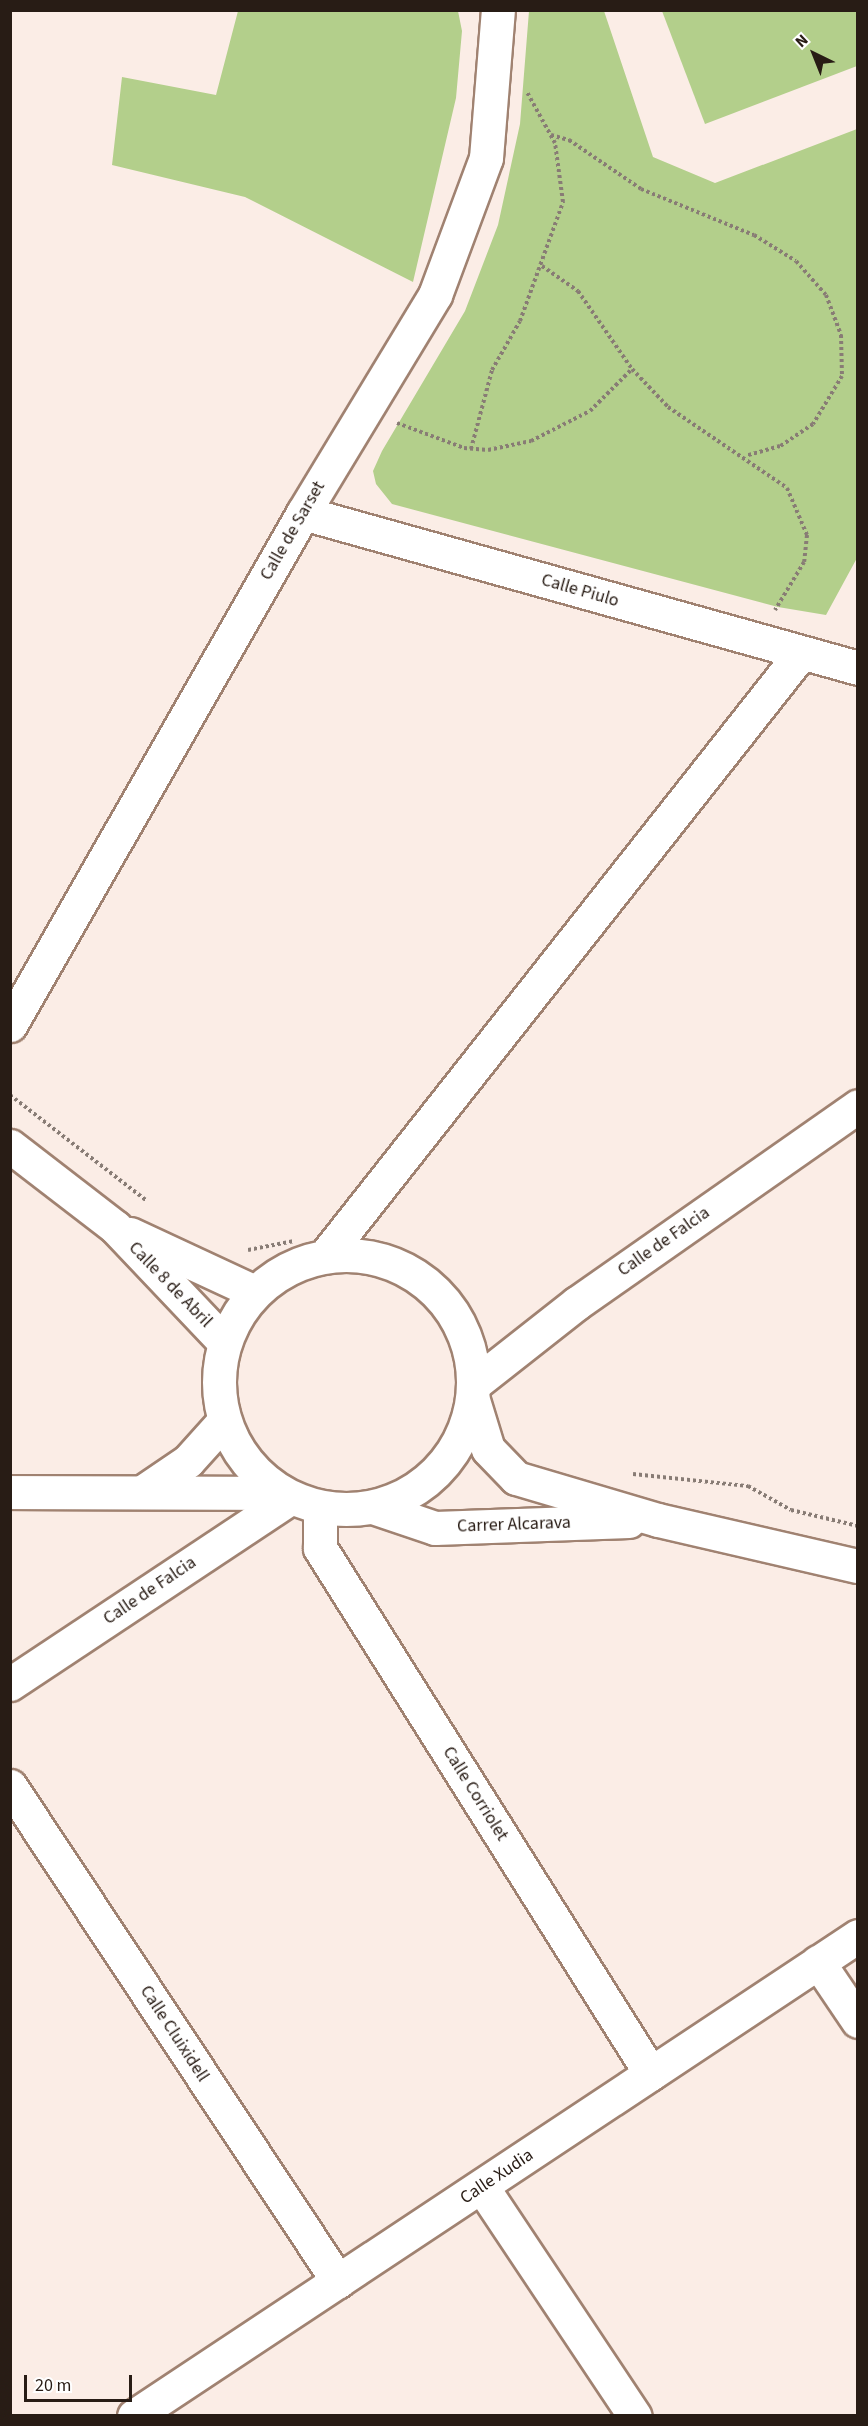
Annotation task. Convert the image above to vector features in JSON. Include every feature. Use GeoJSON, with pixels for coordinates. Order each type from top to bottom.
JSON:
{"type":"FeatureCollection","features":[{"type":"Feature","properties":{"kind":"street","name":"Calle de Sarset"},"geometry":{"type":"LineString","coordinates":[[10,1025],[303,513],[435,295],[486,158],[498,10]]}},
{"type":"Feature","properties":{"kind":"street","name":"Calle Piulo"},"geometry":{"type":"LineString","coordinates":[[303,513],[858,668]]}},
{"type":"Feature","properties":{"kind":"street"},"geometry":{"type":"LineString","coordinates":[[286,1495],[237,1450],[224,1421],[218,1382],[224,1342],[255,1292],[287,1269],[325,1256],[801,653]]}},
{"type":"Feature","properties":{"kind":"street","name":"Calle de Falcia"},"geometry":{"type":"LineString","coordinates":[[473,1392],[577,1303],[858,1106]]}},
{"type":"Feature","properties":{"kind":"street","name":"Calle 8 de Abril"},"geometry":{"type":"LineString","coordinates":[[10,1146],[115,1227],[224,1342]]}},
{"type":"Feature","properties":{"kind":"street","name":"Calle 8 de Abril"},"geometry":{"type":"LineString","coordinates":[[115,1227],[255,1292]]}},
{"type":"Feature","properties":{"kind":"street","name":"Carrer Alcarava"},"geometry":{"type":"LineString","coordinates":[[325,1256],[367,1256],[407,1269],[440,1295],[463,1329],[473,1392],[488,1449],[516,1478],[658,1520],[858,1566]]}},
{"type":"Feature","properties":{"kind":"street"},"geometry":{"type":"LineString","coordinates":[[10,1492],[144,1491],[286,1495],[320,1508],[373,1507],[409,1493],[439,1469],[461,1437],[473,1392]]}},
{"type":"Feature","properties":{"kind":"street"},"geometry":{"type":"LineString","coordinates":[[144,1491],[188,1461],[224,1421]]}},
{"type":"Feature","properties":{"kind":"street","name":"Calle de Falcia"},"geometry":{"type":"LineString","coordinates":[[10,1684],[286,1495]]}},
{"type":"Feature","properties":{"kind":"street","name":"Carrer Alcarava"},"geometry":{"type":"LineString","coordinates":[[373,1507],[435,1528],[658,1520]]}},
{"type":"Feature","properties":{"kind":"street","name":"Calle Corriolet"},"geometry":{"type":"LineString","coordinates":[[320,1508],[320,1548],[651,2074]]}},
{"type":"Feature","properties":{"kind":"street","name":"Calle Cluixidell"},"geometry":{"type":"LineString","coordinates":[[10,1786],[338,2281]]}},
{"type":"Feature","properties":{"kind":"street","name":"Calle Xudia"},"geometry":{"type":"LineString","coordinates":[[136,2415],[858,1935]]}},
{"type":"Feature","properties":{"kind":"street"},"geometry":{"type":"LineString","coordinates":[[818,1962],[858,2021]]}},
{"type":"Feature","properties":{"kind":"street"},"geometry":{"type":"LineString","coordinates":[[482,2187],[635,2415]]}},
{"type":"Feature","properties":{"kind":"path"},"geometry":{"type":"LineString","coordinates":[[471,449],[492,370],[520,321],[542,266],[563,202],[561,168],[551,135],[523,85]]}},
{"type":"Feature","properties":{"kind":"path"},"geometry":{"type":"LineString","coordinates":[[551,135],[569,140],[641,189],[754,235],[796,261],[826,295],[841,334],[842,376],[813,424],[780,446],[745,456]]}},
{"type":"Feature","properties":{"kind":"path"},"geometry":{"type":"LineString","coordinates":[[542,266],[578,291],[632,369],[668,407],[745,456],[787,488],[807,535],[804,562],[778,607]]}},
{"type":"Feature","properties":{"kind":"path"},"geometry":{"type":"LineString","coordinates":[[399,424],[471,449],[531,441],[590,411],[632,369]]}},
{"type":"Feature","properties":{"kind":"path"},"geometry":{"type":"LineString","coordinates":[[10,1095],[157,1208]]}},
{"type":"Feature","properties":{"kind":"path"},"geometry":{"type":"LineString","coordinates":[[236,1248],[345,1231]]}},
{"type":"Feature","properties":{"kind":"path"},"geometry":{"type":"LineString","coordinates":[[629,1473],[748,1486],[791,1510],[858,1526]]}},
{"type":"Feature","properties":{"kind":"green space"},"geometry":{"type":"Polygon","coordinates":[[[238,11],[458,11],[462,31],[456,98],[413,282],[245,197],[112,165],[122,77],[216,95],[238,11]]]}},
{"type":"Feature","properties":{"kind":"green space"},"geometry":{"type":"Polygon","coordinates":[[[529,11],[604,11],[653,157],[715,183],[857,129],[857,558],[826,615],[778,607],[392,504],[376,484],[373,471],[382,451],[465,311],[498,225],[520,124],[529,11]]]}},
{"type":"Feature","properties":{"kind":"green space"},"geometry":{"type":"Polygon","coordinates":[[[662,11],[857,11],[857,66],[705,124],[662,11]]]}}]}
